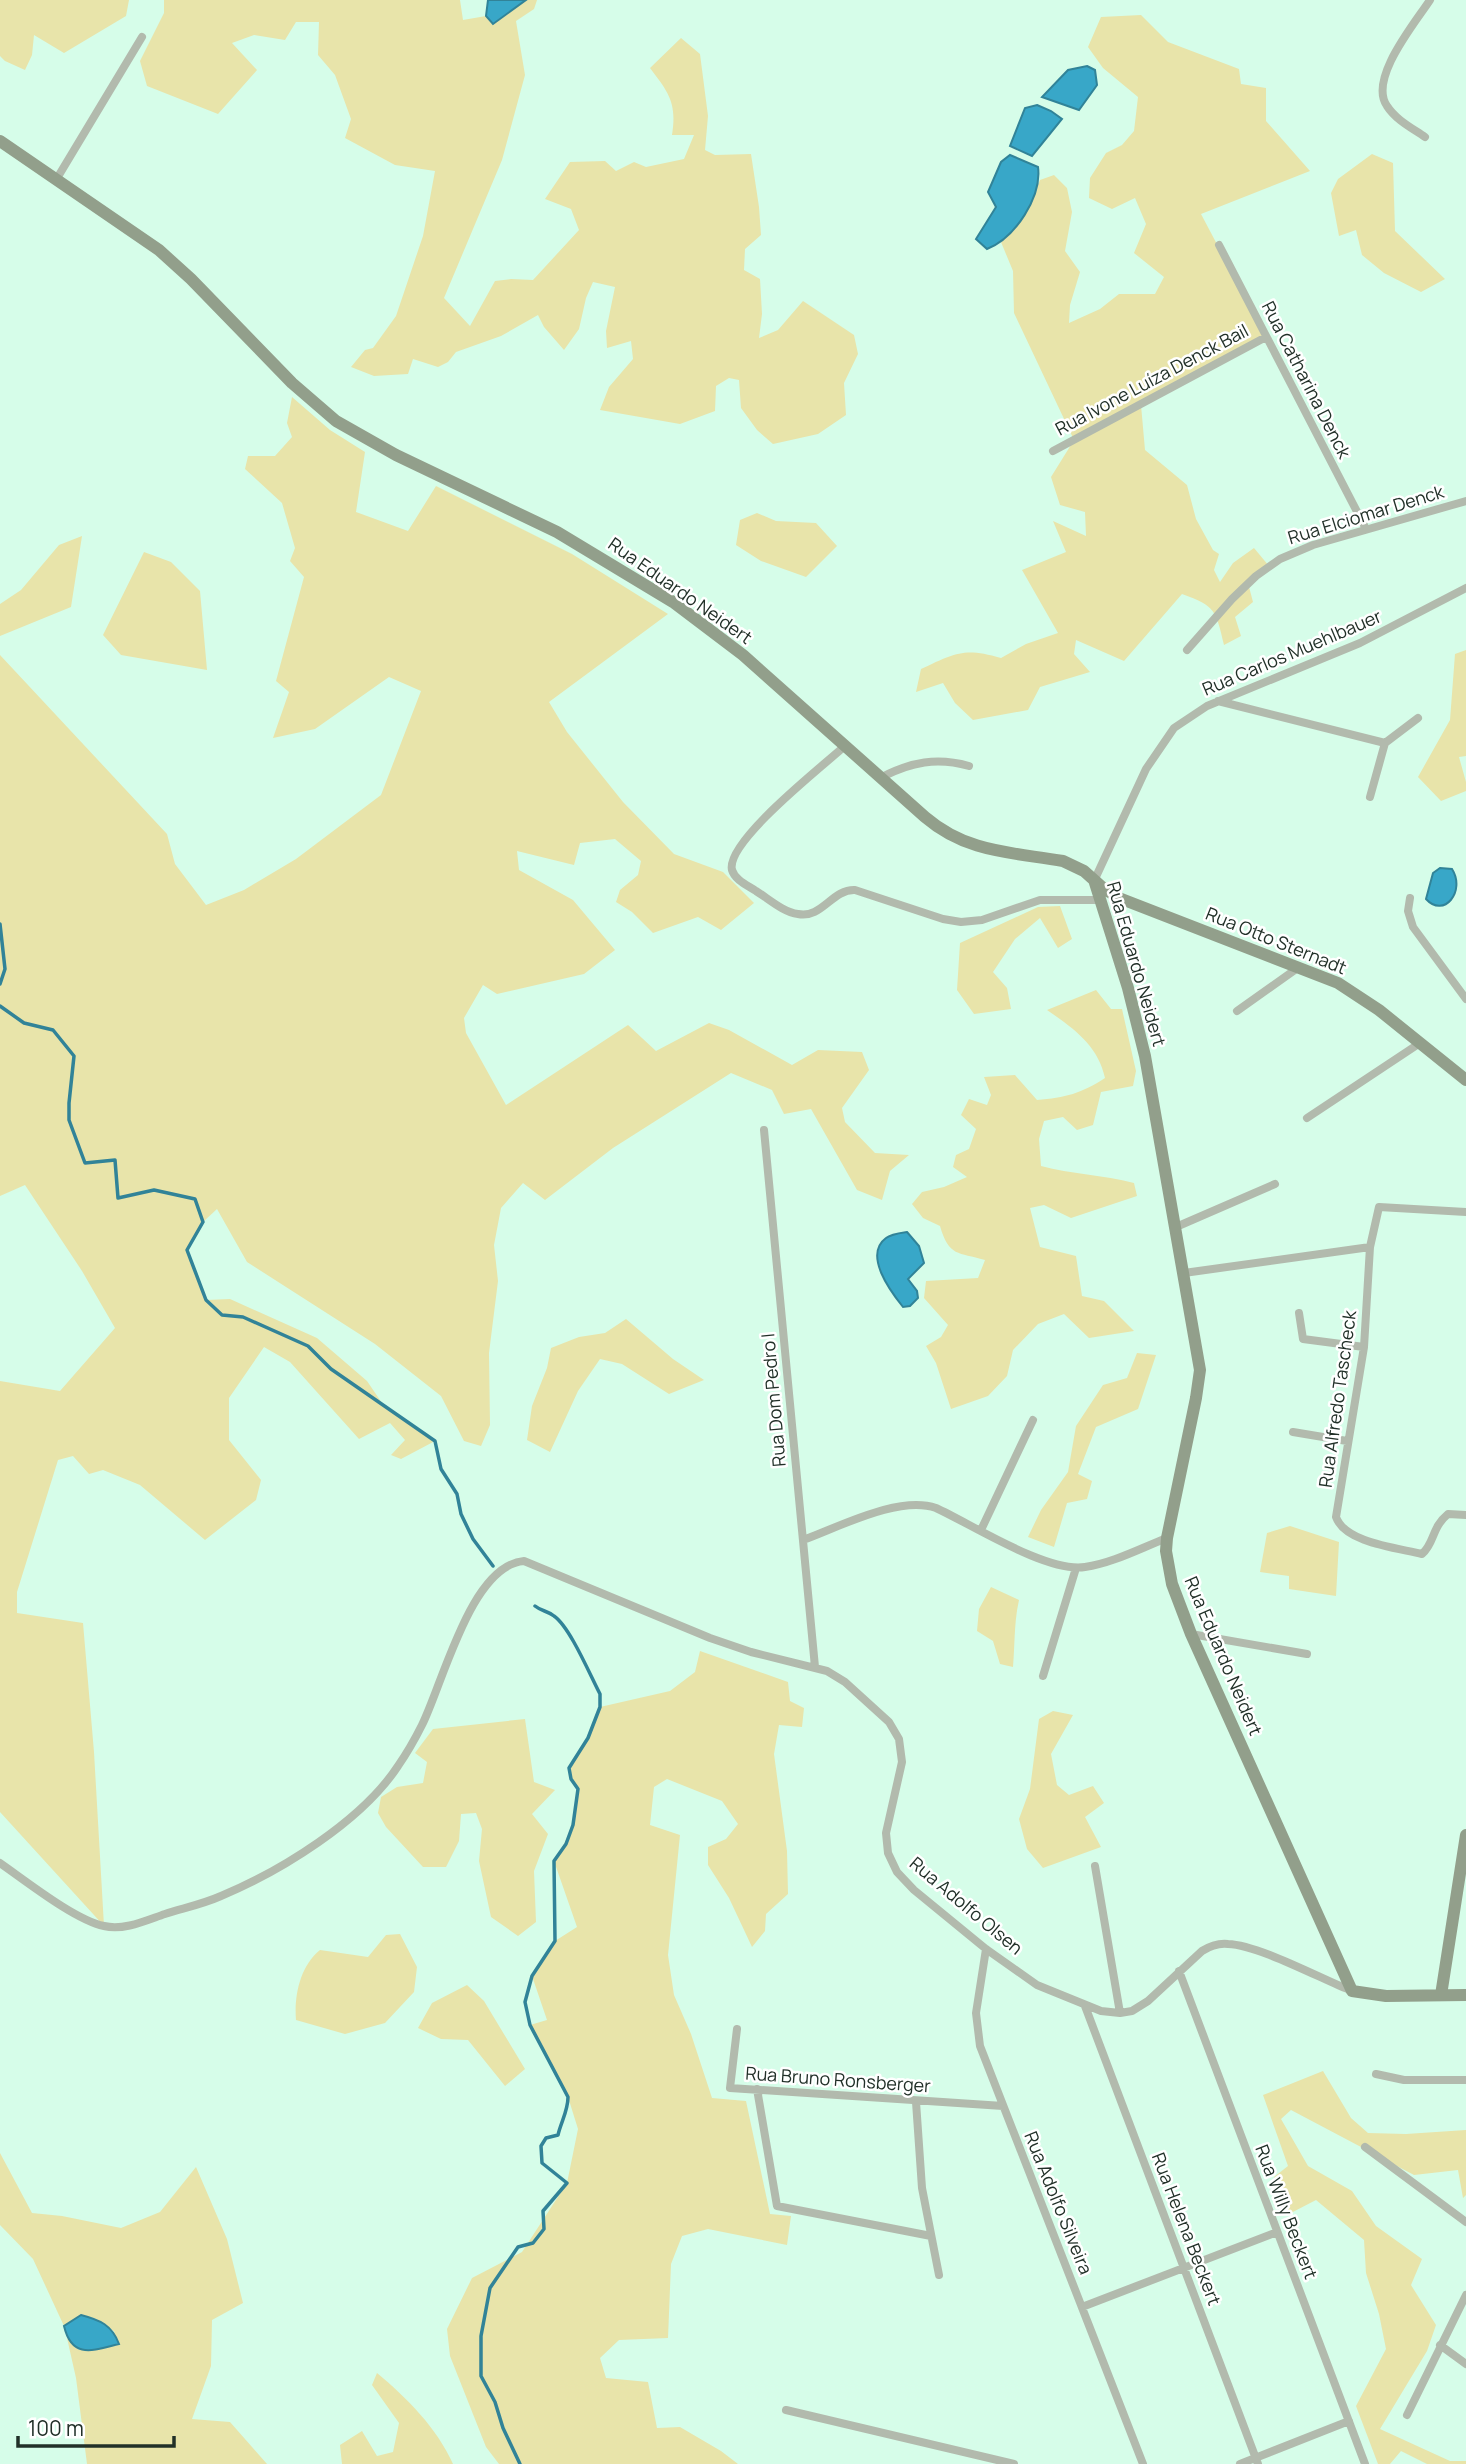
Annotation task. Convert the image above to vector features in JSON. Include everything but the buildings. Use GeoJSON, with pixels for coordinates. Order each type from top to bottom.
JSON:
{"type":"FeatureCollection","features":[{"type":"Feature","properties":{"kind":"main road","name":"Rua Eduardo Neidert"},"geometry":{"type":"LineString","coordinates":[[0,141],[159,250],[191,279],[292,383],[336,421],[396,456],[557,532],[673,602],[723,638],[949,836],[987,850],[1063,861],[1084,871],[1094,881],[1138,1023],[1198,1357],[1199,1382],[1167,1538],[1167,1563],[1191,1634],[1352,1991]]}},
{"type":"Feature","properties":{"kind":"main road","name":"Rua Otto Sternadt"},"geometry":{"type":"LineString","coordinates":[[1094,881],[1111,894],[1131,903],[1348,988],[1466,1080]]}},
{"type":"Feature","properties":{"kind":"main road"},"geometry":{"type":"LineString","coordinates":[[1441,1995],[1466,1835]]}},
{"type":"Feature","properties":{"kind":"main road"},"geometry":{"type":"LineString","coordinates":[[1352,1991],[1372,1995],[1466,1995]]}},
{"type":"Feature","properties":{"kind":"street"},"geometry":{"type":"LineString","coordinates":[[1425,137],[1394,115],[1385,105],[1382,96],[1384,75],[1390,62],[1430,0]]}},
{"type":"Feature","properties":{"kind":"street"},"geometry":{"type":"LineString","coordinates":[[56,180],[142,37]]}},
{"type":"Feature","properties":{"kind":"street","name":"Rua Catharina Denck"},"geometry":{"type":"LineString","coordinates":[[1219,245],[1366,529]]}},
{"type":"Feature","properties":{"kind":"street","name":"Rua Ivone Luíza Denck Bail"},"geometry":{"type":"LineString","coordinates":[[1053,451],[1266,337]]}},
{"type":"Feature","properties":{"kind":"street","name":"Rua Elciomar Denck"},"geometry":{"type":"LineString","coordinates":[[1187,650],[1232,599],[1269,566],[1303,549],[1466,501]]}},
{"type":"Feature","properties":{"kind":"street","name":"Rua Carlos Muehlbauer"},"geometry":{"type":"LineString","coordinates":[[1094,881],[1146,769],[1164,740],[1185,720],[1218,701],[1360,643],[1466,588]]}},
{"type":"Feature","properties":{"kind":"street"},"geometry":{"type":"LineString","coordinates":[[1218,701],[1385,743]]}},
{"type":"Feature","properties":{"kind":"street"},"geometry":{"type":"LineString","coordinates":[[1370,797],[1385,743],[1418,718]]}},
{"type":"Feature","properties":{"kind":"street"},"geometry":{"type":"LineString","coordinates":[[846,745],[737,847],[732,868],[738,879],[790,912],[804,915],[816,912],[839,894],[850,890],[943,919],[961,922],[982,920],[1040,900],[1100,900]]}},
{"type":"Feature","properties":{"kind":"street"},"geometry":{"type":"LineString","coordinates":[[881,777],[917,763],[947,762],[969,766]]}},
{"type":"Feature","properties":{"kind":"street"},"geometry":{"type":"LineString","coordinates":[[1410,898],[1408,911],[1413,927],[1466,999]]}},
{"type":"Feature","properties":{"kind":"street"},"geometry":{"type":"LineString","coordinates":[[1237,1011],[1299,967]]}},
{"type":"Feature","properties":{"kind":"street"},"geometry":{"type":"LineString","coordinates":[[1307,1118],[1420,1042]]}},
{"type":"Feature","properties":{"kind":"street","name":"Rua Dom Pedro I"},"geometry":{"type":"LineString","coordinates":[[764,1130],[815,1667]]}},
{"type":"Feature","properties":{"kind":"street"},"geometry":{"type":"LineString","coordinates":[[1176,1227],[1275,1184]]}},
{"type":"Feature","properties":{"kind":"street","name":"Rua Alfredo Tascheck"},"geometry":{"type":"LineString","coordinates":[[1466,1212],[1379,1207],[1370,1247],[1364,1346],[1336,1517],[1339,1525],[1348,1533],[1422,1554],[1428,1550],[1437,1523],[1448,1514],[1466,1515]]}},
{"type":"Feature","properties":{"kind":"street"},"geometry":{"type":"LineString","coordinates":[[1184,1273],[1370,1247]]}},
{"type":"Feature","properties":{"kind":"street"},"geometry":{"type":"LineString","coordinates":[[1299,1313],[1303,1339],[1364,1346]]}},
{"type":"Feature","properties":{"kind":"street"},"geometry":{"type":"LineString","coordinates":[[981,1530],[1033,1420]]}},
{"type":"Feature","properties":{"kind":"street"},"geometry":{"type":"LineString","coordinates":[[1293,1432],[1347,1441]]}},
{"type":"Feature","properties":{"kind":"street"},"geometry":{"type":"LineString","coordinates":[[803,1540],[875,1513],[917,1504],[936,1508],[1043,1560],[1076,1568],[1099,1564],[1167,1538]]}},
{"type":"Feature","properties":{"kind":"street","name":"Rua Adolfo Olsen"},"geometry":{"type":"LineString","coordinates":[[0,1863],[70,1911],[104,1926],[130,1926],[221,1896],[307,1851],[358,1812],[397,1768],[422,1726],[472,1606],[490,1580],[516,1561],[524,1561],[731,1646],[815,1667],[836,1675],[884,1717],[899,1739],[902,1762],[886,1833],[888,1853],[897,1872],[914,1890],[986,1949],[1037,1985],[1085,2006],[1120,2013]]}},
{"type":"Feature","properties":{"kind":"street"},"geometry":{"type":"LineString","coordinates":[[1043,1676],[1076,1568]]}},
{"type":"Feature","properties":{"kind":"street"},"geometry":{"type":"LineString","coordinates":[[1191,1634],[1307,1654]]}},
{"type":"Feature","properties":{"kind":"street"},"geometry":{"type":"LineString","coordinates":[[1095,1866],[1120,2013],[1140,2007],[1210,1946],[1228,1944],[1249,1948],[1352,1991]]}},
{"type":"Feature","properties":{"kind":"street","name":"Rua Adolfo Silveira"},"geometry":{"type":"LineString","coordinates":[[986,1949],[978,1993],[977,2028],[986,2063],[1143,2464]]}},
{"type":"Feature","properties":{"kind":"street","name":"Rua Willy Beckert"},"geometry":{"type":"LineString","coordinates":[[1179,1971],[1365,2464]]}},
{"type":"Feature","properties":{"kind":"street","name":"Rua Helena Beckert"},"geometry":{"type":"LineString","coordinates":[[1085,2006],[1257,2461]]}},
{"type":"Feature","properties":{"kind":"street","name":"Rua Bruno Ronsberger"},"geometry":{"type":"LineString","coordinates":[[737,2029],[730,2088],[1003,2106]]}},
{"type":"Feature","properties":{"kind":"street"},"geometry":{"type":"LineString","coordinates":[[1376,2074],[1404,2080],[1466,2080]]}},
{"type":"Feature","properties":{"kind":"street"},"geometry":{"type":"LineString","coordinates":[[757,2090],[777,2206],[931,2236]]}},
{"type":"Feature","properties":{"kind":"street"},"geometry":{"type":"LineString","coordinates":[[916,2102],[922,2188],[939,2274]]}},
{"type":"Feature","properties":{"kind":"street"},"geometry":{"type":"LineString","coordinates":[[1365,2147],[1466,2222]]}},
{"type":"Feature","properties":{"kind":"street"},"geometry":{"type":"LineString","coordinates":[[1082,2307],[1277,2232]]}},
{"type":"Feature","properties":{"kind":"street"},"geometry":{"type":"LineString","coordinates":[[1407,2415],[1466,2295]]}},
{"type":"Feature","properties":{"kind":"street"},"geometry":{"type":"LineString","coordinates":[[1440,2345],[1466,2364]]}},
{"type":"Feature","properties":{"kind":"street"},"geometry":{"type":"LineString","coordinates":[[786,2410],[1014,2464]]}},
{"type":"Feature","properties":{"kind":"street"},"geometry":{"type":"LineString","coordinates":[[1240,2464],[1257,2461],[1349,2421]]}},
{"type":"Feature","properties":{"kind":"shaded area"},"geometry":{"type":"Polygon","coordinates":[[[0,0],[129,0],[126,16],[64,53],[34,35],[32,55],[25,70],[0,56],[0,0]]]}},
{"type":"Feature","properties":{"kind":"shaded area"},"geometry":{"type":"Polygon","coordinates":[[[164,0],[460,0],[463,20],[486,16],[493,24],[526,0],[537,0],[534,9],[516,21],[525,75],[502,160],[444,298],[470,326],[495,281],[533,280],[579,230],[571,209],[545,199],[570,162],[605,161],[616,171],[634,162],[646,167],[684,159],[694,135],[672,135],[673,115],[670,99],[650,68],[681,38],[700,54],[708,116],[705,150],[715,155],[751,154],[761,235],[745,249],[744,270],[760,279],[762,314],[759,338],[778,330],[803,301],[854,335],[858,354],[844,383],[846,415],[818,434],[773,444],[757,430],[741,408],[739,380],[729,378],[716,386],[715,411],[680,424],[600,410],[609,387],[633,359],[631,341],[607,348],[606,331],[615,287],[593,282],[586,298],[579,329],[564,350],[544,327],[538,315],[501,336],[456,352],[448,362],[438,367],[413,359],[408,374],[374,376],[351,367],[365,350],[373,348],[396,316],[423,236],[435,171],[395,165],[345,138],[351,119],[335,75],[318,55],[319,22],[296,22],[285,40],[254,35],[232,43],[257,70],[218,114],[147,86],[140,61],[164,13],[164,0]]]}},
{"type":"Feature","properties":{"kind":"shaded area"},"geometry":{"type":"Polygon","coordinates":[[[1141,15],[1168,42],[1239,69],[1241,84],[1266,88],[1266,121],[1310,171],[1201,214],[1266,337],[1141,405],[1145,450],[1187,485],[1196,519],[1213,550],[1219,554],[1214,570],[1220,582],[1233,563],[1254,548],[1269,566],[1248,583],[1253,602],[1235,617],[1241,636],[1224,645],[1213,611],[1202,602],[1182,594],[1124,661],[1076,640],[1074,654],[1090,672],[1040,687],[1028,710],[973,720],[955,703],[943,683],[916,692],[921,669],[960,653],[978,653],[1001,658],[1026,644],[1058,633],[1022,570],[1066,552],[1053,521],[1086,536],[1085,512],[1060,505],[1051,477],[1074,440],[1014,313],[1013,271],[1001,242],[1027,210],[1040,180],[1054,175],[1067,188],[1072,212],[1065,251],[1080,272],[1070,305],[1069,323],[1100,309],[1119,294],[1155,294],[1164,277],[1134,253],[1146,224],[1135,198],[1112,209],[1089,198],[1090,178],[1106,153],[1122,145],[1134,131],[1138,97],[1103,68],[1088,47],[1101,17],[1141,15]]]}},
{"type":"Feature","properties":{"kind":"shaded area"},"geometry":{"type":"Polygon","coordinates":[[[1372,154],[1393,163],[1395,231],[1445,279],[1421,292],[1384,273],[1362,255],[1356,230],[1339,236],[1331,193],[1338,179],[1372,154]]]}},
{"type":"Feature","properties":{"kind":"shaded area"},"geometry":{"type":"Polygon","coordinates":[[[292,397],[330,430],[365,452],[356,512],[408,531],[436,486],[572,554],[668,614],[549,702],[567,732],[623,802],[674,854],[723,872],[754,903],[721,930],[698,917],[653,933],[632,912],[616,902],[620,890],[638,875],[641,861],[615,839],[580,843],[574,865],[517,851],[519,870],[573,900],[615,950],[584,974],[497,994],[483,985],[464,1018],[466,1033],[506,1105],[628,1025],[656,1051],[709,1023],[729,1030],[792,1065],[818,1050],[862,1052],[869,1070],[842,1108],[845,1122],[875,1153],[909,1155],[890,1171],[882,1200],[857,1190],[811,1109],[784,1114],[772,1090],[731,1073],[613,1148],[545,1200],[523,1183],[501,1208],[494,1245],[498,1281],[489,1353],[490,1425],[481,1446],[464,1441],[441,1396],[375,1344],[247,1262],[217,1209],[203,1222],[187,1250],[206,1300],[230,1299],[317,1338],[367,1381],[382,1403],[435,1441],[401,1459],[391,1455],[405,1440],[390,1423],[359,1439],[290,1362],[264,1347],[229,1398],[229,1440],[261,1480],[256,1500],[205,1540],[140,1485],[103,1470],[89,1474],[73,1456],[58,1460],[17,1592],[17,1613],[83,1623],[104,1926],[0,1812],[0,1381],[60,1391],[115,1328],[82,1271],[25,1185],[0,1196],[0,655],[167,834],[175,864],[206,905],[244,890],[296,859],[381,795],[421,691],[389,677],[315,729],[273,738],[289,692],[276,681],[304,577],[290,561],[295,548],[282,503],[245,469],[248,456],[275,456],[292,437],[287,423],[292,397]]]}},
{"type":"Feature","properties":{"kind":"shaded area"},"geometry":{"type":"Polygon","coordinates":[[[757,513],[776,521],[816,523],[837,546],[806,577],[761,561],[736,545],[740,520],[757,513]]]}},
{"type":"Feature","properties":{"kind":"shaded area"},"geometry":{"type":"Polygon","coordinates":[[[82,536],[71,607],[0,636],[0,604],[21,590],[59,545],[82,536]]]}},
{"type":"Feature","properties":{"kind":"shaded area"},"geometry":{"type":"Polygon","coordinates":[[[144,552],[171,562],[200,591],[207,670],[121,655],[103,635],[144,552]]]}},
{"type":"Feature","properties":{"kind":"shaded area"},"geometry":{"type":"Polygon","coordinates":[[[1466,650],[1466,756],[1459,757],[1466,791],[1441,801],[1418,777],[1450,720],[1455,654],[1466,650]]]}},
{"type":"Feature","properties":{"kind":"shaded area"},"geometry":{"type":"Polygon","coordinates":[[[1060,906],[1072,939],[1058,948],[1040,918],[1015,939],[993,972],[1007,988],[1011,1009],[974,1014],[957,990],[960,943],[1038,907],[1060,906]]]}},
{"type":"Feature","properties":{"kind":"shaded area"},"geometry":{"type":"Polygon","coordinates":[[[1096,990],[1111,1009],[1122,1009],[1136,1071],[1133,1086],[1101,1092],[1093,1125],[1077,1130],[1063,1117],[1044,1121],[1039,1139],[1041,1166],[1134,1183],[1137,1196],[1071,1218],[1044,1205],[1030,1208],[1040,1247],[1076,1256],[1082,1296],[1104,1301],[1134,1331],[1089,1338],[1064,1314],[1038,1324],[1013,1350],[1007,1376],[988,1396],[951,1409],[936,1363],[926,1346],[941,1337],[948,1325],[924,1298],[926,1281],[978,1278],[985,1260],[956,1252],[947,1243],[940,1226],[923,1218],[912,1204],[922,1192],[944,1187],[967,1177],[953,1167],[956,1155],[969,1149],[976,1129],[961,1115],[969,1099],[987,1105],[991,1095],[984,1077],[1015,1075],[1037,1100],[1073,1094],[1105,1078],[1097,1056],[1083,1038],[1047,1010],[1096,990]]]}},
{"type":"Feature","properties":{"kind":"shaded area"},"geometry":{"type":"Polygon","coordinates":[[[626,1319],[673,1359],[704,1380],[669,1394],[622,1364],[600,1359],[578,1391],[550,1452],[527,1440],[532,1406],[547,1368],[551,1348],[579,1337],[605,1333],[626,1319]]]}},
{"type":"Feature","properties":{"kind":"shaded area"},"geometry":{"type":"Polygon","coordinates":[[[1137,1353],[1156,1355],[1138,1409],[1096,1427],[1078,1474],[1092,1481],[1087,1499],[1067,1503],[1054,1547],[1028,1537],[1041,1510],[1068,1472],[1076,1426],[1103,1385],[1127,1378],[1137,1353]]]}},
{"type":"Feature","properties":{"kind":"shaded area"},"geometry":{"type":"Polygon","coordinates":[[[1290,1526],[1339,1542],[1336,1596],[1289,1589],[1289,1576],[1260,1572],[1267,1533],[1290,1526]]]}},
{"type":"Feature","properties":{"kind":"shaded area"},"geometry":{"type":"Polygon","coordinates":[[[991,1587],[1019,1600],[1013,1667],[1000,1664],[993,1641],[977,1631],[979,1609],[991,1587]]]}},
{"type":"Feature","properties":{"kind":"shaded area"},"geometry":{"type":"Polygon","coordinates":[[[700,1651],[788,1682],[790,1701],[804,1708],[802,1727],[779,1725],[774,1754],[787,1851],[788,1894],[766,1914],[765,1931],[752,1947],[729,1898],[708,1865],[708,1847],[726,1839],[738,1824],[722,1801],[667,1779],[654,1787],[650,1825],[680,1835],[668,1955],[674,1995],[691,2034],[712,2098],[746,2101],[770,2214],[791,2216],[787,2245],[708,2229],[682,2236],[671,2264],[668,2338],[619,2340],[600,2358],[606,2378],[648,2382],[657,2428],[680,2427],[738,2464],[499,2464],[486,2447],[450,2356],[447,2329],[472,2278],[522,2252],[567,2183],[578,2129],[568,2097],[530,2025],[547,2020],[532,1976],[555,1941],[577,1927],[554,1861],[568,1835],[575,1809],[578,1789],[571,1779],[569,1768],[588,1738],[600,1707],[670,1691],[695,1672],[700,1651]]]}},
{"type":"Feature","properties":{"kind":"shaded area"},"geometry":{"type":"Polygon","coordinates":[[[1053,1711],[1073,1715],[1051,1754],[1057,1785],[1069,1795],[1093,1786],[1104,1803],[1085,1817],[1101,1847],[1043,1868],[1027,1849],[1019,1819],[1030,1789],[1039,1719],[1053,1711]]]}},
{"type":"Feature","properties":{"kind":"shaded area"},"geometry":{"type":"Polygon","coordinates":[[[525,1719],[534,1782],[555,1790],[532,1814],[548,1834],[534,1871],[536,1922],[518,1936],[491,1917],[479,1861],[482,1829],[476,1813],[461,1814],[459,1841],[446,1867],[423,1867],[386,1827],[378,1813],[381,1797],[397,1787],[423,1783],[427,1762],[415,1753],[433,1729],[525,1719]]]}},
{"type":"Feature","properties":{"kind":"shaded area"},"geometry":{"type":"Polygon","coordinates":[[[400,1934],[417,1967],[414,1992],[385,2023],[345,2034],[296,2020],[296,2001],[303,1973],[320,1950],[368,1957],[386,1935],[400,1934]]]}},
{"type":"Feature","properties":{"kind":"shaded area"},"geometry":{"type":"Polygon","coordinates":[[[467,1985],[484,2001],[525,2069],[505,2086],[468,2040],[441,2039],[418,2028],[432,2003],[467,1985]]]}},
{"type":"Feature","properties":{"kind":"shaded area"},"geometry":{"type":"Polygon","coordinates":[[[1323,2071],[1351,2118],[1368,2133],[1406,2134],[1466,2130],[1466,2195],[1463,2198],[1458,2170],[1414,2175],[1291,2110],[1281,2119],[1308,2166],[1352,2191],[1376,2226],[1422,2259],[1411,2285],[1436,2325],[1427,2351],[1380,2429],[1450,2461],[1466,2461],[1466,2464],[1427,2464],[1401,2451],[1390,2464],[1378,2464],[1356,2406],[1386,2349],[1379,2314],[1366,2273],[1364,2240],[1316,2200],[1289,2214],[1274,2177],[1288,2166],[1263,2095],[1323,2071]]]}},
{"type":"Feature","properties":{"kind":"shaded area"},"geometry":{"type":"Polygon","coordinates":[[[0,2153],[32,2213],[121,2228],[160,2212],[196,2167],[227,2239],[243,2303],[212,2320],[211,2366],[192,2419],[230,2422],[267,2464],[87,2464],[76,2378],[67,2338],[79,2350],[115,2332],[96,2319],[81,2315],[64,2326],[33,2259],[0,2225],[0,2153]]]}},
{"type":"Feature","properties":{"kind":"shaded area"},"geometry":{"type":"Polygon","coordinates":[[[377,2373],[420,2414],[439,2438],[453,2464],[342,2464],[340,2445],[362,2431],[377,2456],[393,2452],[399,2423],[372,2385],[377,2373]]]}},
{"type":"Feature","properties":{"kind":"water"},"geometry":{"type":"Polygon","coordinates":[[[488,0],[526,0],[493,24],[486,16],[488,0]]]}},
{"type":"Feature","properties":{"kind":"water"},"geometry":{"type":"Polygon","coordinates":[[[1087,66],[1095,70],[1097,85],[1079,110],[1042,97],[1068,70],[1087,66]]]}},
{"type":"Feature","properties":{"kind":"water"},"geometry":{"type":"Polygon","coordinates":[[[1037,105],[1062,119],[1032,156],[1010,146],[1025,108],[1037,105]]]}},
{"type":"Feature","properties":{"kind":"water"},"geometry":{"type":"Polygon","coordinates":[[[1010,155],[1038,167],[1036,191],[1016,226],[997,244],[987,249],[976,239],[996,207],[988,192],[1001,162],[1010,155]]]}},
{"type":"Feature","properties":{"kind":"water"},"geometry":{"type":"Polygon","coordinates":[[[1440,868],[1452,869],[1456,886],[1451,900],[1440,906],[1426,899],[1433,873],[1440,868]]]}},
{"type":"Feature","properties":{"kind":"water"},"geometry":{"type":"Polygon","coordinates":[[[907,1232],[919,1246],[924,1263],[908,1279],[917,1291],[918,1298],[910,1306],[903,1307],[881,1273],[877,1254],[886,1238],[907,1232]]]}},
{"type":"Feature","properties":{"kind":"water"},"geometry":{"type":"Polygon","coordinates":[[[81,2315],[104,2324],[113,2332],[119,2344],[85,2350],[72,2344],[64,2326],[81,2315]]]}},
{"type":"Feature","properties":{"kind":"waterway"},"geometry":{"type":"LineString","coordinates":[[0,924],[5,969],[0,984]]}},
{"type":"Feature","properties":{"kind":"waterway"},"geometry":{"type":"LineString","coordinates":[[0,1006],[24,1023],[53,1030],[74,1056],[69,1120],[85,1163],[115,1160],[118,1198],[154,1190],[195,1199],[203,1222],[187,1250],[206,1300],[222,1315],[243,1317],[308,1346],[331,1369],[435,1441],[441,1469],[457,1494],[461,1514],[473,1539],[493,1566]]}},
{"type":"Feature","properties":{"kind":"waterway"},"geometry":{"type":"LineString","coordinates":[[520,2464],[503,2428],[495,2402],[481,2376],[481,2336],[490,2288],[518,2247],[533,2243],[544,2229],[543,2211],[567,2183],[542,2163],[541,2146],[546,2138],[558,2135],[568,2097],[530,2025],[525,2002],[532,1976],[555,1941],[554,1861],[566,1844],[573,1825],[578,1789],[571,1779],[569,1768],[588,1738],[600,1707],[600,1694],[567,1630],[554,1616],[535,1606]]}}]}
